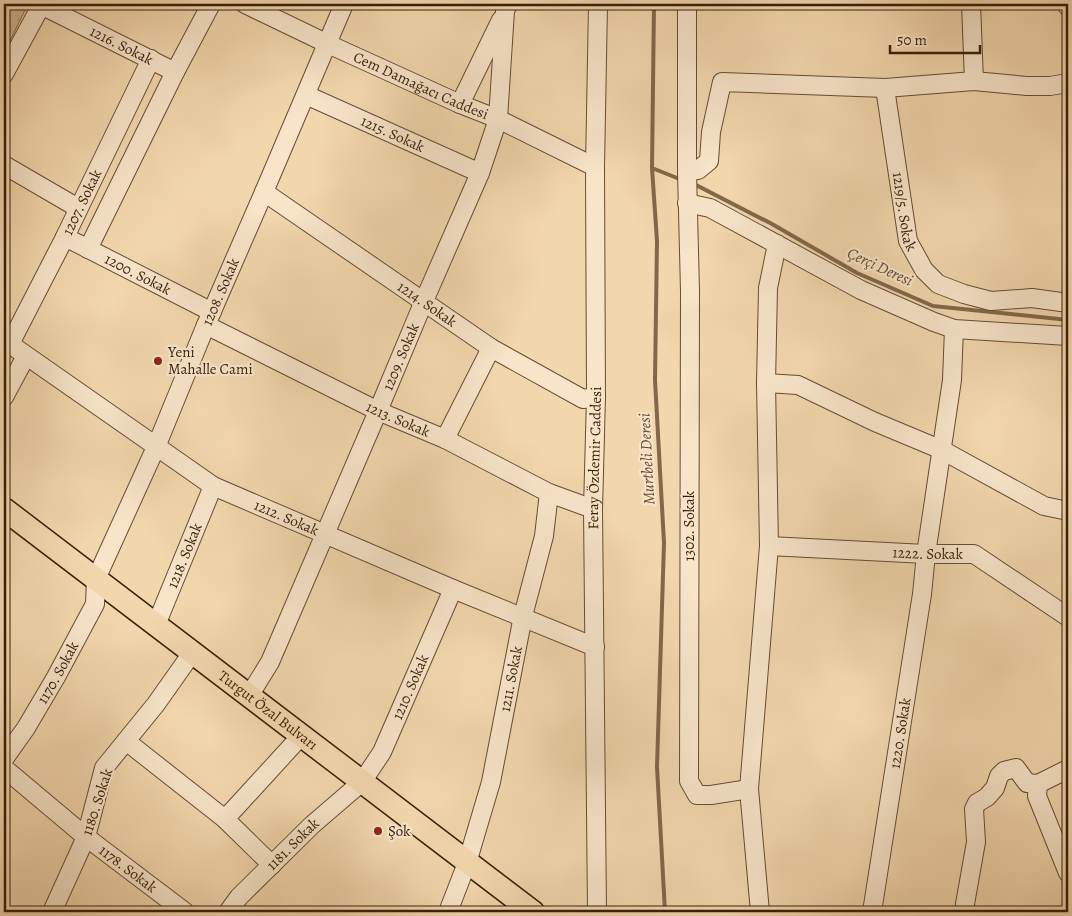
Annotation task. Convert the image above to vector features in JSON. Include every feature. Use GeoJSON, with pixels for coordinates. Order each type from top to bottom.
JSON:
{"type":"FeatureCollection","features":[{"type":"Feature","properties":{"kind":"main road","name":"Turgut Özal Bulvarı"},"geometry":{"type":"LineString","coordinates":[[4,509],[533,912]]}},
{"type":"Feature","properties":{"kind":"street","name":"1216. Sokak"},"geometry":{"type":"LineString","coordinates":[[41,4],[174,72]]}},
{"type":"Feature","properties":{"kind":"street"},"geometry":{"type":"LineString","coordinates":[[4,74],[41,4]]}},
{"type":"Feature","properties":{"kind":"street","name":"1207. Sokak"},"geometry":{"type":"LineString","coordinates":[[88,249],[174,72],[211,4]]}},
{"type":"Feature","properties":{"kind":"street","name":"Cem Damağacı Caddesi"},"geometry":{"type":"LineString","coordinates":[[245,4],[328,44],[460,104],[498,119],[595,168]]}},
{"type":"Feature","properties":{"kind":"street","name":"1208. Sokak"},"geometry":{"type":"LineString","coordinates":[[96,579],[156,447],[209,318],[344,4]]}},
{"type":"Feature","properties":{"kind":"street","name":"Feray Özdemir Caddesi"},"geometry":{"type":"LineString","coordinates":[[597,912],[593,509],[596,397],[595,168],[598,4]]}},
{"type":"Feature","properties":{"kind":"street"},"geometry":{"type":"LineString","coordinates":[[688,4],[687,203],[710,208],[861,290],[954,329],[1068,336]]}},
{"type":"Feature","properties":{"kind":"street"},"geometry":{"type":"LineString","coordinates":[[971,4],[974,82]]}},
{"type":"Feature","properties":{"kind":"street"},"geometry":{"type":"LineString","coordinates":[[460,104],[507,7]]}},
{"type":"Feature","properties":{"kind":"street","name":"1209. Sokak"},"geometry":{"type":"LineString","coordinates":[[249,696],[270,662],[480,173],[498,119],[507,7]]}},
{"type":"Feature","properties":{"kind":"street","name":"1207. Sokak"},"geometry":{"type":"LineString","coordinates":[[7,342],[65,237],[151,59]]}},
{"type":"Feature","properties":{"kind":"street"},"geometry":{"type":"LineString","coordinates":[[686,172],[698,170],[709,160],[711,132],[722,82],[885,88],[974,82],[1050,86],[1068,82]]}},
{"type":"Feature","properties":{"kind":"street","name":"1219/5. Sokak"},"geometry":{"type":"LineString","coordinates":[[885,88],[908,241],[924,270],[938,284],[964,294],[991,301],[1032,298],[1068,303]]}},
{"type":"Feature","properties":{"kind":"street","name":"1215. Sokak"},"geometry":{"type":"LineString","coordinates":[[306,95],[480,173]]}},
{"type":"Feature","properties":{"kind":"street"},"geometry":{"type":"LineString","coordinates":[[4,165],[78,208]]}},
{"type":"Feature","properties":{"kind":"street","name":"1214. Sokak"},"geometry":{"type":"LineString","coordinates":[[264,192],[490,348],[583,399],[596,397]]}},
{"type":"Feature","properties":{"kind":"street","name":"1302. Sokak"},"geometry":{"type":"LineString","coordinates":[[687,203],[690,291],[689,781],[697,795],[711,795],[749,789]]}},
{"type":"Feature","properties":{"kind":"street","name":"1200. Sokak"},"geometry":{"type":"LineString","coordinates":[[65,237],[209,318]]}},
{"type":"Feature","properties":{"kind":"street"},"geometry":{"type":"LineString","coordinates":[[760,912],[749,789],[769,546],[766,383],[768,288],[777,244]]}},
{"type":"Feature","properties":{"kind":"street","name":"1213. Sokak"},"geometry":{"type":"LineString","coordinates":[[209,318],[378,411],[445,439],[548,493],[593,509]]}},
{"type":"Feature","properties":{"kind":"street","name":"1220. Sokak"},"geometry":{"type":"LineString","coordinates":[[872,912],[922,594],[926,554],[952,380],[954,329]]}},
{"type":"Feature","properties":{"kind":"street","name":"1212. Sokak"},"geometry":{"type":"LineString","coordinates":[[7,342],[213,486],[453,589],[595,647]]}},
{"type":"Feature","properties":{"kind":"street"},"geometry":{"type":"LineString","coordinates":[[445,439],[490,348]]}},
{"type":"Feature","properties":{"kind":"street"},"geometry":{"type":"LineString","coordinates":[[4,397],[26,356]]}},
{"type":"Feature","properties":{"kind":"street"},"geometry":{"type":"LineString","coordinates":[[766,383],[798,385],[875,422],[942,450],[1044,506],[1068,511]]}},
{"type":"Feature","properties":{"kind":"street","name":"1218. Sokak"},"geometry":{"type":"LineString","coordinates":[[156,625],[213,486]]}},
{"type":"Feature","properties":{"kind":"street","name":"1211. Sokak"},"geometry":{"type":"LineString","coordinates":[[448,912],[467,862],[491,782],[523,616],[544,536],[548,493]]}},
{"type":"Feature","properties":{"kind":"street","name":"1222. Sokak"},"geometry":{"type":"LineString","coordinates":[[769,546],[926,554],[974,554],[1068,617]]}},
{"type":"Feature","properties":{"kind":"street","name":"1170. Sokak"},"geometry":{"type":"LineString","coordinates":[[4,759],[26,728],[56,678],[95,604],[96,579]]}},
{"type":"Feature","properties":{"kind":"street","name":"1210. Sokak"},"geometry":{"type":"LineString","coordinates":[[362,782],[382,752],[453,589]]}},
{"type":"Feature","properties":{"kind":"street","name":"1180. Sokak"},"geometry":{"type":"LineString","coordinates":[[52,912],[86,837],[104,768],[156,704],[192,653]]}},
{"type":"Feature","properties":{"kind":"street"},"geometry":{"type":"LineString","coordinates":[[225,819],[301,736]]}},
{"type":"Feature","properties":{"kind":"street"},"geometry":{"type":"LineString","coordinates":[[126,741],[225,819],[272,865]]}},
{"type":"Feature","properties":{"kind":"street","name":"1178. Sokak"},"geometry":{"type":"LineString","coordinates":[[4,768],[86,837],[184,912]]}},
{"type":"Feature","properties":{"kind":"street"},"geometry":{"type":"LineString","coordinates":[[965,904],[976,842],[974,809],[977,803],[987,797],[995,788],[999,776],[1004,771],[1016,768],[1027,783],[1038,784],[1068,769]]}},
{"type":"Feature","properties":{"kind":"street","name":"1181. Sokak"},"geometry":{"type":"LineString","coordinates":[[228,912],[239,897],[312,825],[362,782]]}},
{"type":"Feature","properties":{"kind":"street"},"geometry":{"type":"LineString","coordinates":[[1038,784],[1037,796],[1068,873]]}},
{"type":"Feature","properties":{"kind":"green space"},"geometry":{"type":"Polygon","coordinates":[[[4,4],[28,4],[4,53],[4,4]]]}},
{"type":"Feature","properties":{"kind":"waterway","name":"Murtbeli Deresi"},"geometry":{"type":"LineString","coordinates":[[654,4],[652,168],[657,241],[655,380],[664,543],[657,767],[665,912]]}},
{"type":"Feature","properties":{"kind":"waterway","name":"Çerçi Deresi"},"geometry":{"type":"LineString","coordinates":[[652,168],[677,178]]}},
{"type":"Feature","properties":{"kind":"waterway","name":"Çerçi Deresi"},"geometry":{"type":"LineString","coordinates":[[696,185],[772,224],[857,273],[933,306],[1068,320]]}},
{"type":"Feature","properties":{"kind":"place","name":"Yeni Mahalle Cami"},"geometry":{"type":"Point","coordinates":[158,361]}},
{"type":"Feature","properties":{"kind":"place","name":"Şok"},"geometry":{"type":"Point","coordinates":[378,831]}}]}
